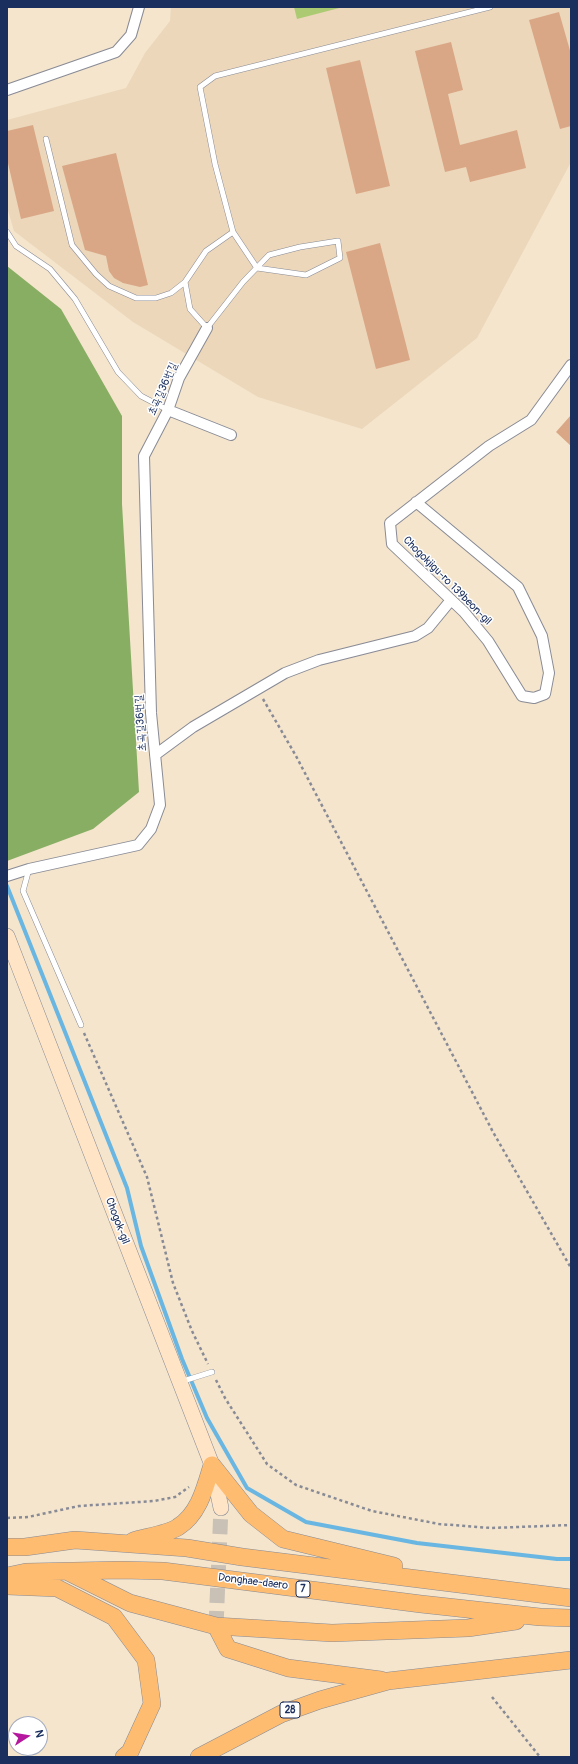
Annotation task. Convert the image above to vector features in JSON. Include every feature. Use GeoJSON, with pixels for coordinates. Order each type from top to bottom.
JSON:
{"type":"FeatureCollection","features":[{"type":"Feature","properties":{"kind":"main road"},"geometry":{"type":"LineString","coordinates":[[119,1545],[177,1528],[183,1524],[194,1514],[212,1465]]}},
{"type":"Feature","properties":{"kind":"main road"},"geometry":{"type":"LineString","coordinates":[[212,1465],[251,1514],[283,1539],[474,1585]]}},
{"type":"Feature","properties":{"kind":"main road","name":"7"},"geometry":{"type":"LineString","coordinates":[[7,1552],[25,1547],[74,1540],[119,1545],[187,1548],[242,1557],[571,1598]]}},
{"type":"Feature","properties":{"kind":"main road"},"geometry":{"type":"LineString","coordinates":[[7,1547],[25,1547]]}},
{"type":"Feature","properties":{"kind":"main road","name":"Donghae-daero"},"geometry":{"type":"LineString","coordinates":[[7,1576],[26,1572],[121,1570],[163,1571],[421,1604],[540,1617],[571,1618]]}},
{"type":"Feature","properties":{"kind":"main road"},"geometry":{"type":"LineString","coordinates":[[66,1571],[130,1603],[216,1626],[332,1633],[468,1628],[540,1617]]}},
{"type":"Feature","properties":{"kind":"main road"},"geometry":{"type":"LineString","coordinates":[[7,1586],[57,1588],[114,1617],[146,1660],[152,1704],[130,1752],[124,1757]]}},
{"type":"Feature","properties":{"kind":"main road"},"geometry":{"type":"LineString","coordinates":[[216,1626],[228,1649],[288,1668],[388,1681]]}},
{"type":"Feature","properties":{"kind":"main road","name":"28"},"geometry":{"type":"LineString","coordinates":[[199,1757],[281,1714],[320,1700],[388,1681],[571,1660]]}},
{"type":"Feature","properties":{"kind":"street"},"geometry":{"type":"LineString","coordinates":[[7,90],[116,52],[131,35],[139,7]]}},
{"type":"Feature","properties":{"kind":"street","name":"초곡길36번길"},"geometry":{"type":"LineString","coordinates":[[7,876],[29,869],[138,845],[151,829],[160,805],[151,713],[144,456],[168,410],[179,378],[207,328]]}},
{"type":"Feature","properties":{"kind":"street","name":"Chogokjigu-ro 139beon-gil"},"geometry":{"type":"LineString","coordinates":[[416,502],[518,588],[542,636],[549,673],[545,694],[534,698],[522,696],[488,641],[451,600],[392,544],[390,523],[416,502],[489,446],[531,420],[571,365]]}},
{"type":"Feature","properties":{"kind":"street"},"geometry":{"type":"LineString","coordinates":[[168,410],[231,436]]}},
{"type":"Feature","properties":{"kind":"street"},"geometry":{"type":"LineString","coordinates":[[155,755],[193,727],[285,673],[319,660],[415,636],[428,628],[451,600]]}},
{"type":"Feature","properties":{"kind":"street","name":"Chogok-gil"},"geometry":{"type":"LineString","coordinates":[[7,936],[212,1465],[221,1508]]}},
{"type":"Feature","properties":{"kind":"lane"},"geometry":{"type":"LineString","coordinates":[[184,282],[190,309],[207,328],[243,282],[257,268],[269,255],[300,247],[338,240],[340,258],[306,275],[257,268],[233,232],[215,164],[200,87],[215,76],[490,7]]}},
{"type":"Feature","properties":{"kind":"lane"},"geometry":{"type":"LineString","coordinates":[[46,139],[72,245],[96,274],[109,286],[136,298],[156,298],[171,294],[184,282],[206,251],[233,232]]}},
{"type":"Feature","properties":{"kind":"lane"},"geometry":{"type":"LineString","coordinates":[[7,232],[16,246],[50,269],[75,299],[118,372],[141,396],[168,410]]}},
{"type":"Feature","properties":{"kind":"lane"},"geometry":{"type":"LineString","coordinates":[[29,869],[23,891],[81,1025]]}},
{"type":"Feature","properties":{"kind":"lane"},"geometry":{"type":"LineString","coordinates":[[179,1382],[212,1372]]}},
{"type":"Feature","properties":{"kind":"path"},"geometry":{"type":"LineString","coordinates":[[257,690],[300,763],[493,1132],[571,1268]]}},
{"type":"Feature","properties":{"kind":"path"},"geometry":{"type":"LineString","coordinates":[[81,1025],[147,1177],[173,1283],[192,1331],[225,1398],[267,1464],[296,1485],[372,1511],[439,1524],[491,1528],[571,1525]]}},
{"type":"Feature","properties":{"kind":"path"},"geometry":{"type":"LineString","coordinates":[[7,1518],[28,1517],[79,1506],[154,1501],[175,1497],[191,1486]]}},
{"type":"Feature","properties":{"kind":"path"},"geometry":{"type":"LineString","coordinates":[[492,1697],[540,1757]]}},
{"type":"Feature","properties":{"kind":"shaded area"},"geometry":{"type":"Polygon","coordinates":[[[171,7],[571,7],[571,162],[477,338],[362,429],[258,397],[133,322],[14,231],[7,207],[7,120],[126,88],[145,53],[170,21],[171,7]]]}},
{"type":"Feature","properties":{"kind":"green space"},"geometry":{"type":"Polygon","coordinates":[[[294,7],[343,7],[297,19],[294,7]]]}},
{"type":"Feature","properties":{"kind":"green space"},"geometry":{"type":"Polygon","coordinates":[[[7,266],[61,309],[122,416],[122,504],[139,792],[93,829],[7,861],[7,266]]]}},
{"type":"Feature","properties":{"kind":"building"},"geometry":{"type":"Polygon","coordinates":[[[559,12],[571,54],[571,126],[560,129],[529,20],[559,12]]]}},
{"type":"Feature","properties":{"kind":"building"},"geometry":{"type":"Polygon","coordinates":[[[451,42],[463,90],[448,94],[460,145],[517,130],[526,168],[470,182],[466,167],[445,172],[415,51],[451,42]]]}},
{"type":"Feature","properties":{"kind":"building"},"geometry":{"type":"Polygon","coordinates":[[[360,60],[390,186],[356,194],[326,68],[360,60]]]}},
{"type":"Feature","properties":{"kind":"building"},"geometry":{"type":"Polygon","coordinates":[[[33,125],[54,211],[21,219],[7,159],[7,131],[33,125]]]}},
{"type":"Feature","properties":{"kind":"building"},"geometry":{"type":"Polygon","coordinates":[[[116,153],[148,285],[140,287],[123,283],[114,278],[109,271],[106,256],[85,250],[62,166],[116,153]]]}},
{"type":"Feature","properties":{"kind":"building"},"geometry":{"type":"Polygon","coordinates":[[[380,243],[410,360],[376,369],[346,252],[380,243]]]}},
{"type":"Feature","properties":{"kind":"building"},"geometry":{"type":"Polygon","coordinates":[[[571,415],[571,446],[556,432],[571,415]]]}},
{"type":"Feature","properties":{"kind":"waterway"},"geometry":{"type":"LineString","coordinates":[[7,886],[127,1188],[141,1246],[182,1359],[207,1418],[247,1488],[306,1522],[417,1543],[557,1559],[571,1559]]}},
{"type":"Feature","properties":{"kind":"tunnel"},"geometry":{"type":"LineString","coordinates":[[216,1626],[221,1508]]}}]}
